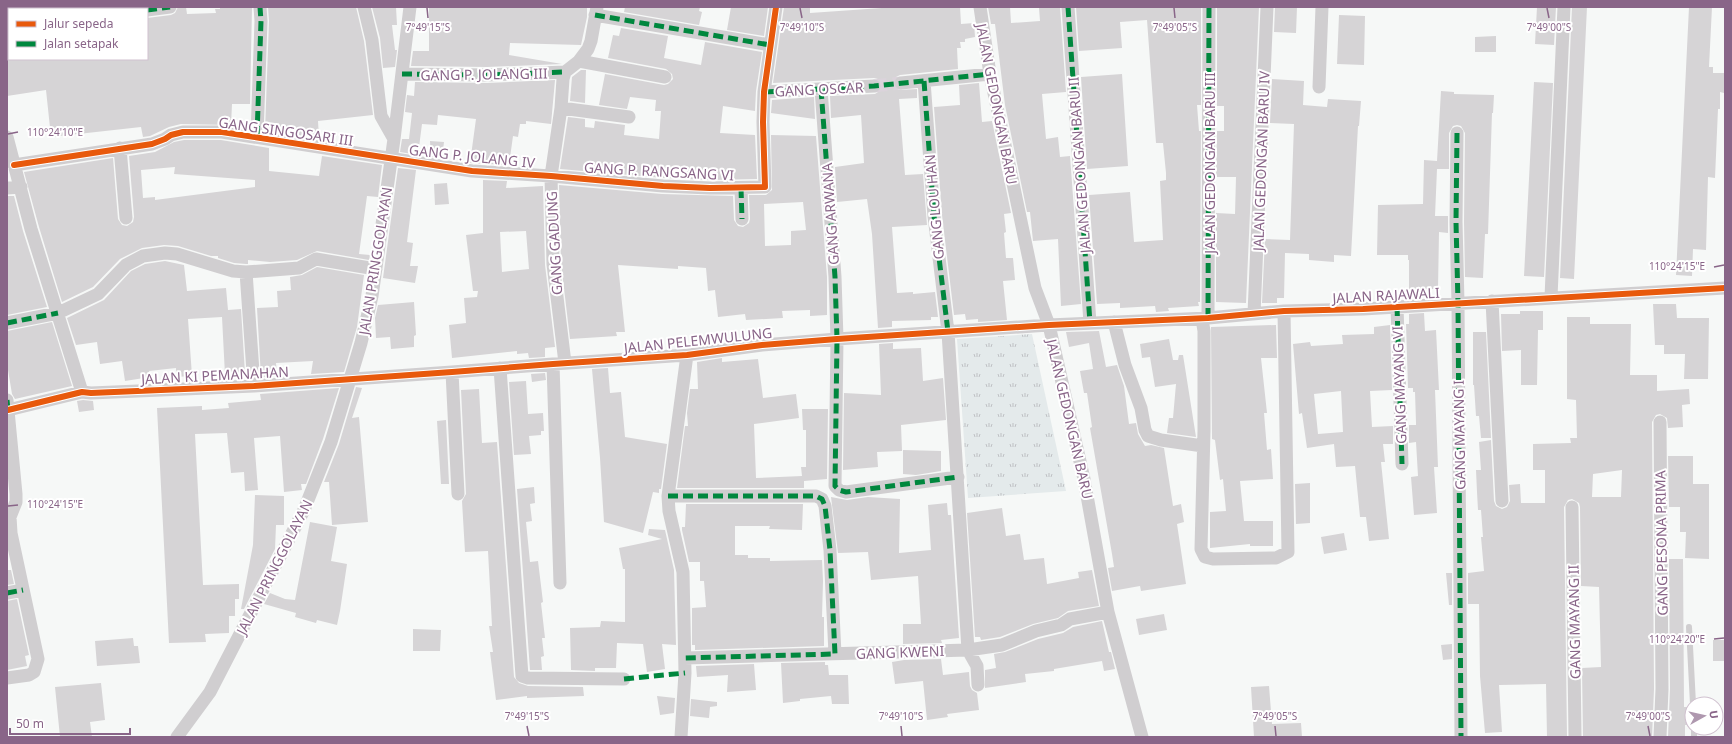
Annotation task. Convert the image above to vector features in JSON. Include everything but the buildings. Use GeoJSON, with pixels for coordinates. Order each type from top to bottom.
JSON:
{"type":"FeatureCollection","features":[{"type":"Feature","properties":{"kind":"street"},"geometry":{"type":"LineString","coordinates":[[148,10],[170,7]]}},
{"type":"Feature","properties":{"kind":"street"},"geometry":{"type":"LineString","coordinates":[[257,136],[261,20],[260,7]]}},
{"type":"Feature","properties":{"kind":"street"},"geometry":{"type":"LineString","coordinates":[[364,7],[372,40],[381,116],[394,139]]}},
{"type":"Feature","properties":{"kind":"street","name":"JALAN PRINGGOLAYAN"},"geometry":{"type":"LineString","coordinates":[[177,737],[210,692],[304,510],[331,442],[349,378],[361,343],[376,269],[410,7]]}},
{"type":"Feature","properties":{"kind":"street"},"geometry":{"type":"LineString","coordinates":[[764,92],[776,7]]}},
{"type":"Feature","properties":{"kind":"street","name":"JALAN GEDONGAN BARU"},"geometry":{"type":"LineString","coordinates":[[980,7],[990,74],[1035,288],[1049,325],[1084,479],[1108,612],[1142,737]]}},
{"type":"Feature","properties":{"kind":"street","name":"JALAN GEDONGAN BARU II"},"geometry":{"type":"LineString","coordinates":[[1068,7],[1090,323]]}},
{"type":"Feature","properties":{"kind":"street","name":"JALAN GEDONGAN BARU III"},"geometry":{"type":"LineString","coordinates":[[1209,7],[1204,331],[1204,446],[1201,549],[1205,557],[1214,559],[1276,558],[1288,552],[1284,311]]}},
{"type":"Feature","properties":{"kind":"street","name":"JALAN GEDONGAN BARU IV"},"geometry":{"type":"LineString","coordinates":[[1254,314],[1267,7]]}},
{"type":"Feature","properties":{"kind":"street"},"geometry":{"type":"LineString","coordinates":[[1319,87],[1322,7]]}},
{"type":"Feature","properties":{"kind":"street"},"geometry":{"type":"LineString","coordinates":[[1551,297],[1564,7]]}},
{"type":"Feature","properties":{"kind":"street"},"geometry":{"type":"LineString","coordinates":[[565,72],[585,55],[591,41],[596,11],[770,45]]}},
{"type":"Feature","properties":{"kind":"street"},"geometry":{"type":"LineString","coordinates":[[579,61],[665,77]]}},
{"type":"Feature","properties":{"kind":"street","name":"GANG P. JOLANG III"},"geometry":{"type":"LineString","coordinates":[[402,74],[487,75],[565,72]]}},
{"type":"Feature","properties":{"kind":"street","name":"GANG GADUNG"},"geometry":{"type":"LineString","coordinates":[[560,583],[559,363],[552,264],[551,176],[565,72]]}},
{"type":"Feature","properties":{"kind":"street"},"geometry":{"type":"LineString","coordinates":[[901,83],[990,74]]}},
{"type":"Feature","properties":{"kind":"street","name":"GANG LOU HAN"},"geometry":{"type":"LineString","coordinates":[[924,81],[934,216],[948,332],[968,650]]}},
{"type":"Feature","properties":{"kind":"street","name":"GANG OSCAR"},"geometry":{"type":"LineString","coordinates":[[764,92],[874,86]]}},
{"type":"Feature","properties":{"kind":"street","name":"GANG ARWANA"},"geometry":{"type":"LineString","coordinates":[[821,89],[835,277],[837,339],[834,482],[836,488],[846,492],[958,477]]}},
{"type":"Feature","properties":{"kind":"street","name":"GANG P. RANGSANG VI"},"geometry":{"type":"LineString","coordinates":[[551,176],[663,186],[741,188],[765,187],[763,129],[764,92]]}},
{"type":"Feature","properties":{"kind":"street"},"geometry":{"type":"LineString","coordinates":[[561,108],[629,117]]}},
{"type":"Feature","properties":{"kind":"street","name":"GANG SINGOSARI III"},"geometry":{"type":"LineString","coordinates":[[14,165],[152,144],[171,134],[183,132],[222,132],[257,136],[391,159]]}},
{"type":"Feature","properties":{"kind":"street","name":"GANG MAYANG I"},"geometry":{"type":"LineString","coordinates":[[1457,133],[1456,222],[1458,303],[1461,737]]}},
{"type":"Feature","properties":{"kind":"street"},"geometry":{"type":"LineString","coordinates":[[7,138],[31,229],[58,313],[76,378],[82,392]]}},
{"type":"Feature","properties":{"kind":"street"},"geometry":{"type":"LineString","coordinates":[[120,148],[126,218]]}},
{"type":"Feature","properties":{"kind":"street","name":"GANG P. JOLANG IV"},"geometry":{"type":"LineString","coordinates":[[391,159],[472,171],[551,176]]}},
{"type":"Feature","properties":{"kind":"street"},"geometry":{"type":"LineString","coordinates":[[7,188],[20,186]]}},
{"type":"Feature","properties":{"kind":"street"},"geometry":{"type":"LineString","coordinates":[[741,188],[742,220]]}},
{"type":"Feature","properties":{"kind":"street"},"geometry":{"type":"LineString","coordinates":[[7,324],[58,313],[98,294],[123,268],[134,260],[143,256],[165,253],[177,254],[233,271],[246,272],[299,268],[316,259],[376,269]]}},
{"type":"Feature","properties":{"kind":"street"},"geometry":{"type":"LineString","coordinates":[[246,272],[254,386]]}},
{"type":"Feature","properties":{"kind":"street","name":"JALAN RAJAWALI"},"geometry":{"type":"LineString","coordinates":[[1049,325],[1205,318],[1284,311],[1363,309],[1725,288]]}},
{"type":"Feature","properties":{"kind":"street"},"geometry":{"type":"LineString","coordinates":[[1492,301],[1502,501]]}},
{"type":"Feature","properties":{"kind":"street","name":"GANG MAYANG VI"},"geometry":{"type":"LineString","coordinates":[[1397,306],[1402,464]]}},
{"type":"Feature","properties":{"kind":"street"},"geometry":{"type":"LineString","coordinates":[[1114,322],[1125,365],[1141,408],[1145,430],[1148,436],[1161,440],[1204,446]]}},
{"type":"Feature","properties":{"kind":"street","name":"JALAN PELEMWULUNG"},"geometry":{"type":"LineString","coordinates":[[349,378],[452,372],[559,363],[687,356],[762,345],[1049,325]]}},
{"type":"Feature","properties":{"kind":"street"},"geometry":{"type":"LineString","coordinates":[[681,737],[685,658],[683,572],[668,496],[687,356]]}},
{"type":"Feature","properties":{"kind":"street"},"geometry":{"type":"LineString","coordinates":[[500,368],[522,676],[528,678],[624,679]]}},
{"type":"Feature","properties":{"kind":"street"},"geometry":{"type":"LineString","coordinates":[[452,372],[458,494]]}},
{"type":"Feature","properties":{"kind":"street","name":"JALAN KI PEMANAHAN"},"geometry":{"type":"LineString","coordinates":[[8,405],[82,392],[91,393],[254,386],[349,378]]}},
{"type":"Feature","properties":{"kind":"street"},"geometry":{"type":"LineString","coordinates":[[7,678],[29,675],[34,672],[38,664],[9,523],[16,502],[16,494],[8,405]]}},
{"type":"Feature","properties":{"kind":"street","name":"GANG PESONA PRIMA"},"geometry":{"type":"LineString","coordinates":[[1660,422],[1662,689],[1660,737]]}},
{"type":"Feature","properties":{"kind":"street"},"geometry":{"type":"LineString","coordinates":[[668,496],[816,496],[822,499],[825,506],[830,550],[836,654]]}},
{"type":"Feature","properties":{"kind":"street","name":"GANG MAYANG II"},"geometry":{"type":"LineString","coordinates":[[1572,507],[1575,737]]}},
{"type":"Feature","properties":{"kind":"street"},"geometry":{"type":"LineString","coordinates":[[7,592],[24,590]]}},
{"type":"Feature","properties":{"kind":"street","name":"GANG KWENI"},"geometry":{"type":"LineString","coordinates":[[685,658],[968,650],[1002,645],[1036,631],[1061,625],[1070,619],[1108,612]]}},
{"type":"Feature","properties":{"kind":"street"},"geometry":{"type":"LineString","coordinates":[[968,650],[977,666],[978,685]]}},
{"type":"Feature","properties":{"kind":"lane"},"geometry":{"type":"LineString","coordinates":[[1689,627],[1693,696]]}},
{"type":"Feature","properties":{"kind":"green space"},"geometry":{"type":"Polygon","coordinates":[[[1032,334],[1066,491],[968,498],[957,339],[1032,334]]]}},
{"type":"Feature","properties":{"kind":"tunnel"},"geometry":{"type":"LineString","coordinates":[[874,86],[901,83]]}},
{"type":"Feature","properties":{"kind":"marked path"},"geometry":{"type":"LineString","coordinates":[[148,10],[170,7]]}},
{"type":"Feature","properties":{"kind":"marked path"},"geometry":{"type":"LineString","coordinates":[[257,136],[261,21],[260,7]]}},
{"type":"Feature","properties":{"kind":"marked path"},"geometry":{"type":"LineString","coordinates":[[1068,7],[1090,323]]}},
{"type":"Feature","properties":{"kind":"marked path"},"geometry":{"type":"LineString","coordinates":[[1208,318],[1209,7]]}},
{"type":"Feature","properties":{"kind":"marked path"},"geometry":{"type":"LineString","coordinates":[[595,15],[770,45]]}},
{"type":"Feature","properties":{"kind":"marked path"},"geometry":{"type":"LineString","coordinates":[[402,74],[487,75],[565,72]]}},
{"type":"Feature","properties":{"kind":"marked path"},"geometry":{"type":"LineString","coordinates":[[764,92],[874,86],[990,74]]}},
{"type":"Feature","properties":{"kind":"marked path"},"geometry":{"type":"LineString","coordinates":[[924,81],[934,216],[948,332]]}},
{"type":"Feature","properties":{"kind":"marked path"},"geometry":{"type":"LineString","coordinates":[[821,89],[835,277],[837,339],[835,486],[839,490],[846,492],[958,477]]}},
{"type":"Feature","properties":{"kind":"marked path"},"geometry":{"type":"LineString","coordinates":[[1457,133],[1456,222],[1458,303],[1461,737]]}},
{"type":"Feature","properties":{"kind":"marked path"},"geometry":{"type":"LineString","coordinates":[[741,188],[742,219]]}},
{"type":"Feature","properties":{"kind":"marked path"},"geometry":{"type":"LineString","coordinates":[[1397,306],[1402,464]]}},
{"type":"Feature","properties":{"kind":"marked path"},"geometry":{"type":"LineString","coordinates":[[7,323],[58,313]]}},
{"type":"Feature","properties":{"kind":"marked path"},"geometry":{"type":"LineString","coordinates":[[7,400],[8,410]]}},
{"type":"Feature","properties":{"kind":"marked path"},"geometry":{"type":"LineString","coordinates":[[668,496],[816,496],[822,499],[825,506],[830,550],[835,654],[685,658]]}},
{"type":"Feature","properties":{"kind":"marked path"},"geometry":{"type":"LineString","coordinates":[[7,593],[23,590]]}},
{"type":"Feature","properties":{"kind":"marked path"},"geometry":{"type":"LineString","coordinates":[[624,679],[685,673]]}},
{"type":"Feature","properties":{"kind":"cycle path"},"geometry":{"type":"LineString","coordinates":[[14,165],[152,144],[171,135],[183,132],[222,132],[472,171],[551,176],[663,186],[710,188],[765,187],[763,122],[764,92],[776,7]]}},
{"type":"Feature","properties":{"kind":"cycle path"},"geometry":{"type":"LineString","coordinates":[[8,410],[82,392],[91,393],[254,386],[687,355],[762,345],[837,339],[1049,325],[1208,318],[1284,311],[1363,309],[1725,288]]}}]}
